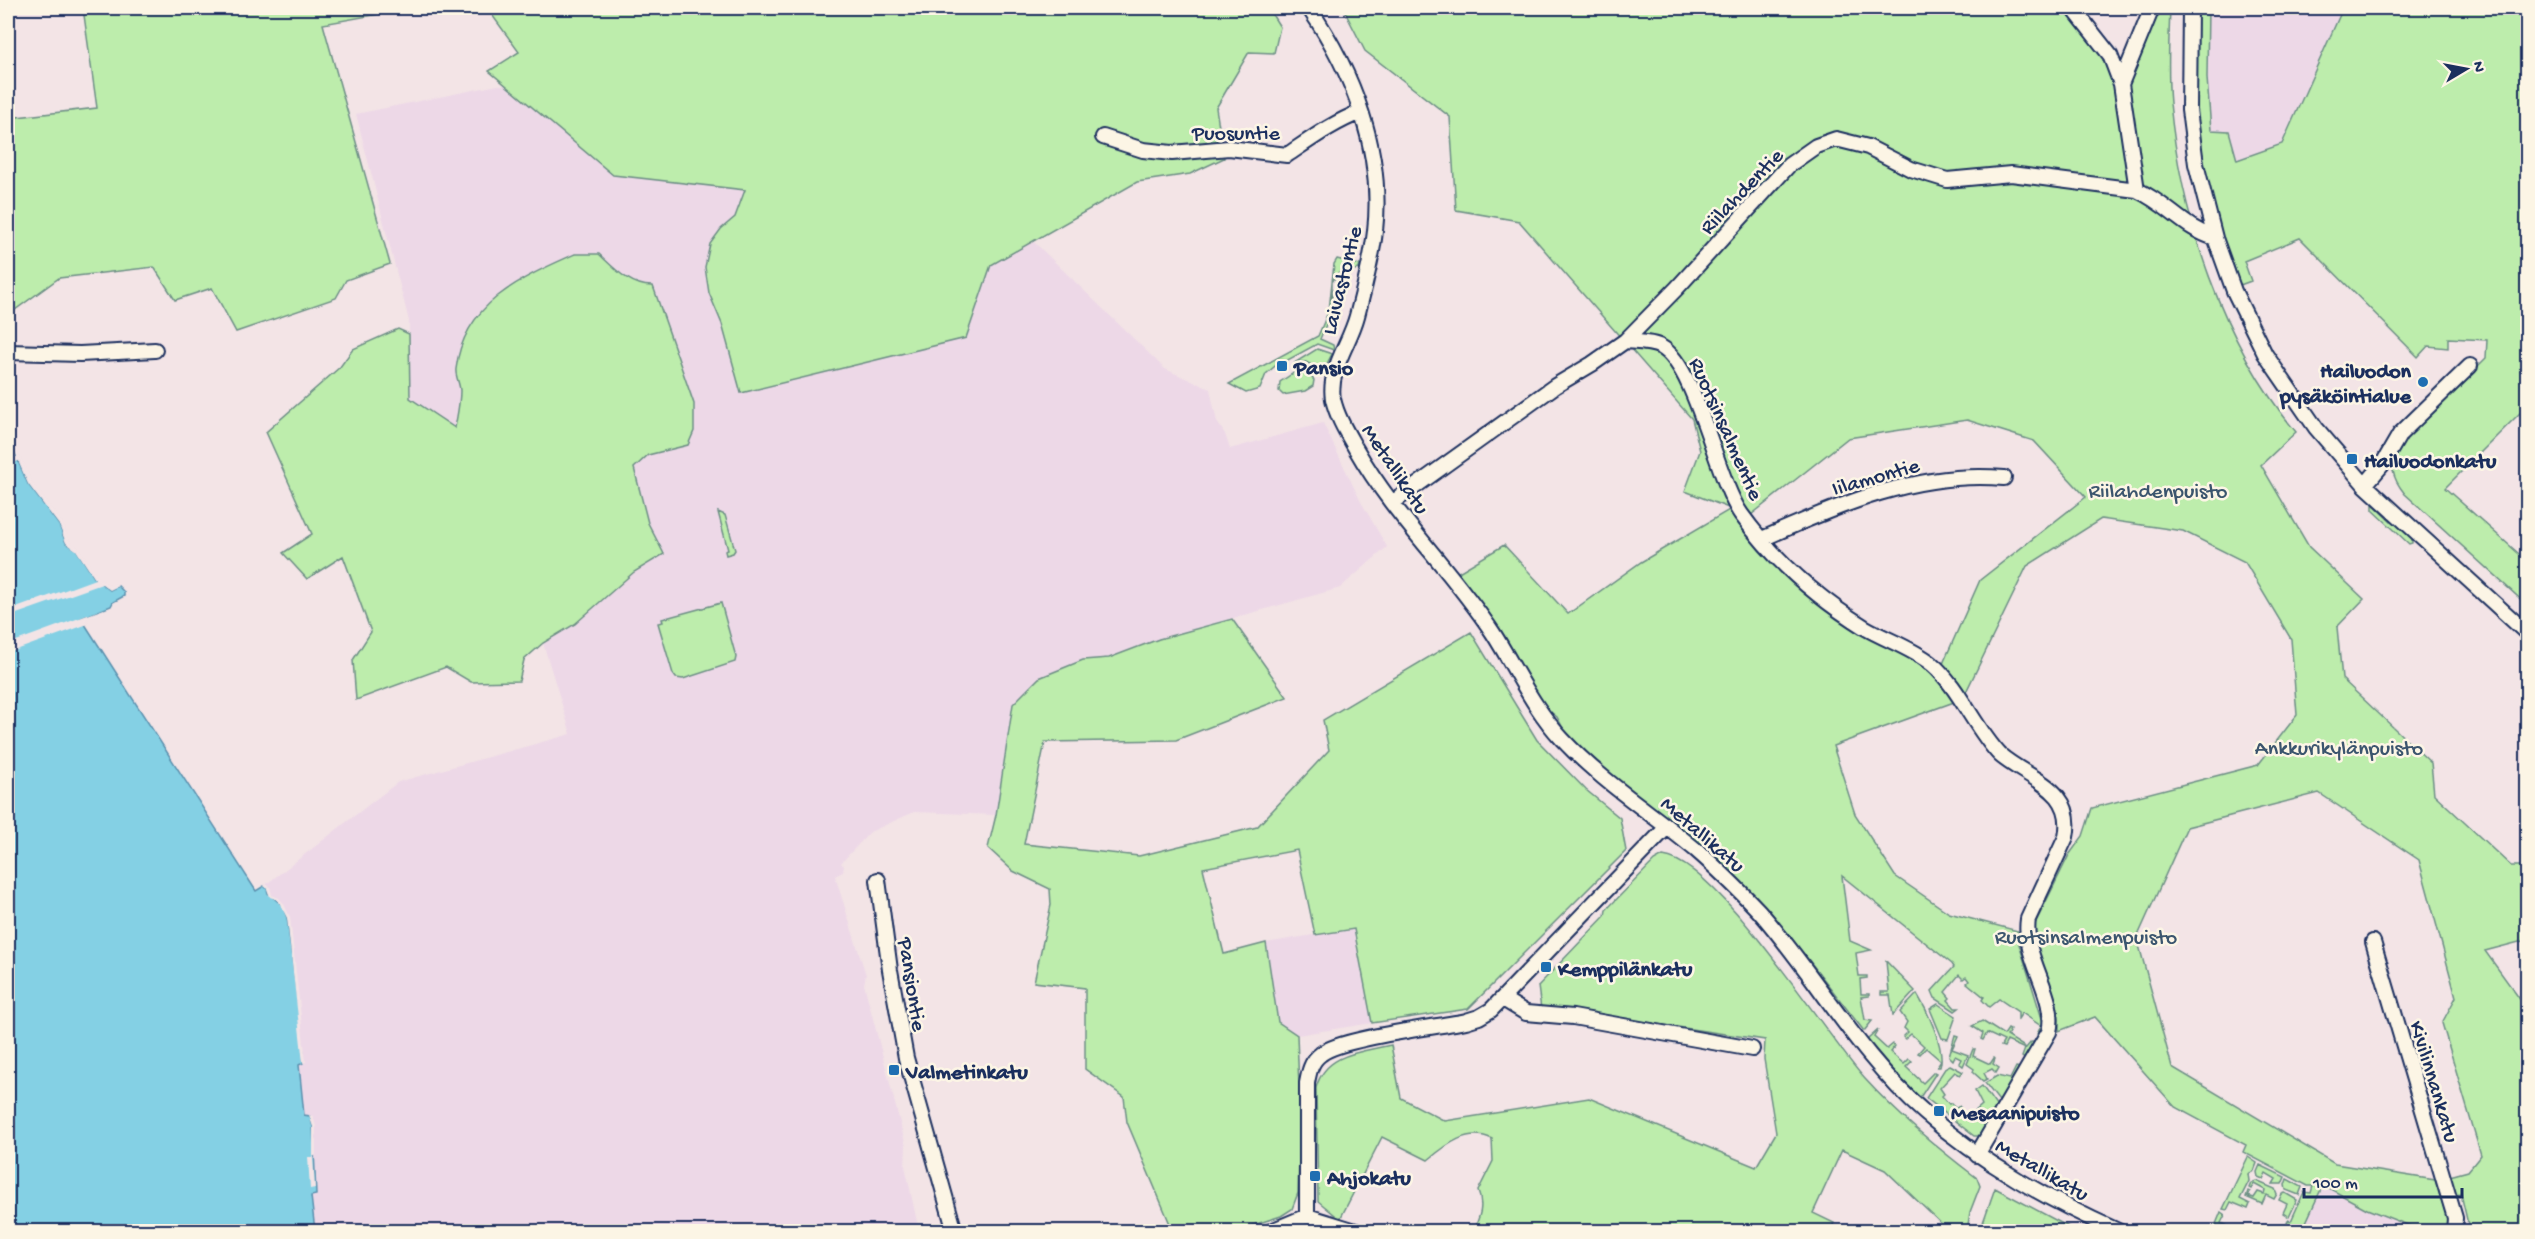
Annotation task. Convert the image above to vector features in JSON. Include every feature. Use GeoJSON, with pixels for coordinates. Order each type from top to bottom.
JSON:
{"type":"FeatureCollection","features":[{"type":"Feature","properties":{"kind":"street","name":"Laivastontie"},"geometry":{"type":"LineString","coordinates":[[1309,8],[1328,35],[1341,62],[1361,112],[1372,161],[1376,231],[1356,319],[1333,374],[1332,395]]}},
{"type":"Feature","properties":{"kind":"street"},"geometry":{"type":"LineString","coordinates":[[2073,8],[2110,55],[2121,84],[2137,190]]}},
{"type":"Feature","properties":{"kind":"street"},"geometry":{"type":"LineString","coordinates":[[2121,84],[2152,8]]}},
{"type":"Feature","properties":{"kind":"street"},"geometry":{"type":"LineString","coordinates":[[2190,8],[2189,110],[2196,164],[2215,238],[2234,291],[2265,354],[2316,428],[2366,485],[2528,634]]}},
{"type":"Feature","properties":{"kind":"street","name":"Puosuntie"},"geometry":{"type":"LineString","coordinates":[[1103,137],[1143,150],[1172,153],[1229,148],[1287,155],[1318,134],[1361,112]]}},
{"type":"Feature","properties":{"kind":"street","name":"Riilahdentie"},"geometry":{"type":"LineString","coordinates":[[1392,503],[1555,386],[1626,341],[1789,165],[1816,146],[1836,139],[1868,147],[1911,169],[1947,180],[2011,174],[2137,190],[2156,199],[2190,228],[2215,238]]}},
{"type":"Feature","properties":{"kind":"street","name":"Ruotsinsalmentie"},"geometry":{"type":"LineString","coordinates":[[1626,341],[1659,346],[1674,356],[1740,512],[1809,589],[1866,628],[1914,652],[1932,664],[2000,755],[2011,765],[2047,784],[2063,805],[2068,826],[2066,837],[2028,919],[2027,928],[2029,949],[2048,1006],[2051,1025],[2045,1041],[1977,1155]]}},
{"type":"Feature","properties":{"kind":"street"},"geometry":{"type":"LineString","coordinates":[[8,352],[80,354],[154,350]]}},
{"type":"Feature","properties":{"kind":"street"},"geometry":{"type":"LineString","coordinates":[[2366,485],[2382,465],[2400,434],[2470,366]]}},
{"type":"Feature","properties":{"kind":"street","name":"Metallikatu"},"geometry":{"type":"LineString","coordinates":[[1332,395],[1345,430],[1371,474],[1494,634],[1519,680],[1560,738],[1585,762],[1722,873],[1757,909],[1856,1041],[1899,1089],[1924,1112],[1977,1155],[2049,1199],[2120,1232]]}},
{"type":"Feature","properties":{"kind":"street","name":"Iilamontie"},"geometry":{"type":"LineString","coordinates":[[1762,539],[1817,514],[1885,492],[1959,476],[2004,478]]}},
{"type":"Feature","properties":{"kind":"street"},"geometry":{"type":"LineString","coordinates":[[1307,1216],[1307,1083],[1309,1071],[1317,1058],[1337,1045],[1479,1017],[1503,999],[1667,827]]}},
{"type":"Feature","properties":{"kind":"street","name":"Pansiontie"},"geometry":{"type":"LineString","coordinates":[[878,880],[890,970],[906,1058],[955,1232]]}},
{"type":"Feature","properties":{"kind":"street","name":"Kivilinnankatu"},"geometry":{"type":"LineString","coordinates":[[2373,942],[2455,1218],[2454,1232]]}},
{"type":"Feature","properties":{"kind":"street"},"geometry":{"type":"LineString","coordinates":[[1503,999],[1526,1013],[1573,1017],[1752,1049]]}},
{"type":"Feature","properties":{"kind":"street"},"geometry":{"type":"LineString","coordinates":[[1269,1232],[1307,1216],[1359,1232]]}},
{"type":"Feature","properties":{"kind":"shaded area"},"geometry":{"type":"Polygon","coordinates":[[[2208,8],[2424,8],[2282,144],[2237,161],[2211,130],[2207,78],[2208,8]]]}},
{"type":"Feature","properties":{"kind":"shaded area"},"geometry":{"type":"Polygon","coordinates":[[[506,85],[613,175],[746,190],[735,217],[721,229],[709,293],[722,324],[741,393],[966,338],[991,265],[1033,241],[1165,369],[1210,389],[1217,422],[1225,434],[1230,449],[1323,423],[1360,500],[1387,547],[1340,588],[1159,639],[1109,658],[1083,660],[1013,704],[996,815],[914,812],[870,832],[841,863],[844,866],[843,872],[835,876],[866,975],[864,984],[906,1146],[905,1166],[919,1231],[315,1231],[311,1195],[316,1194],[309,1115],[304,1116],[299,1065],[270,897],[264,886],[398,782],[571,734],[543,643],[575,624],[634,572],[663,554],[648,523],[634,468],[648,455],[687,445],[653,286],[640,286],[619,273],[599,254],[466,332],[456,371],[460,391],[455,428],[409,398],[409,321],[356,114],[506,85]]]}},
{"type":"Feature","properties":{"kind":"shaded area"},"geometry":{"type":"Polygon","coordinates":[[[1354,928],[1372,1023],[1297,1035],[1278,1022],[1266,943],[1354,928]]]}},
{"type":"Feature","properties":{"kind":"shaded area"},"geometry":{"type":"Polygon","coordinates":[[[2323,1185],[2367,1209],[2427,1231],[2302,1232],[2323,1185]]]}},
{"type":"Feature","properties":{"kind":"green space"},"geometry":{"type":"Polygon","coordinates":[[[83,8],[413,8],[323,24],[390,264],[346,280],[336,298],[236,332],[212,288],[175,300],[154,267],[59,278],[8,315],[8,118],[97,108],[83,8]]]}},
{"type":"Feature","properties":{"kind":"green space"},"geometry":{"type":"Polygon","coordinates":[[[487,8],[1268,8],[1280,27],[1274,53],[1249,52],[1216,108],[1224,158],[1190,174],[1137,182],[991,265],[966,338],[741,393],[722,324],[709,293],[705,267],[710,244],[721,229],[735,217],[745,190],[613,175],[489,71],[519,52],[487,8]]]}},
{"type":"Feature","properties":{"kind":"green space"},"geometry":{"type":"Polygon","coordinates":[[[1343,8],[2068,8],[2102,50],[2116,80],[2155,8],[2170,8],[2168,67],[2170,103],[2184,190],[2195,234],[2209,277],[2247,359],[2270,397],[2296,432],[2261,465],[2309,547],[2364,599],[2337,627],[2342,679],[2431,763],[2434,794],[2511,866],[2527,866],[2527,940],[2485,951],[2527,1009],[2527,1231],[2460,1231],[2468,1224],[2461,1194],[2453,1195],[2446,1177],[2468,1171],[2481,1155],[2442,1023],[2456,997],[2419,860],[2319,793],[2187,827],[2137,938],[2172,1067],[2335,1164],[2435,1180],[2447,1218],[2446,1231],[2418,1231],[2418,1229],[2367,1209],[2323,1185],[2302,1231],[2286,1227],[2304,1192],[2311,1193],[2313,1186],[2308,1186],[2243,1152],[2246,1145],[2175,1107],[2095,1017],[2059,1031],[2059,1018],[2035,943],[2034,926],[2069,855],[2083,836],[2092,808],[2258,765],[2297,715],[2291,639],[2245,562],[2183,531],[2101,519],[2027,566],[1964,696],[1942,666],[1980,580],[2086,497],[2034,441],[1967,420],[1848,438],[1751,515],[1738,511],[1783,572],[1842,622],[1920,661],[1944,687],[1954,702],[1833,746],[1855,814],[1895,876],[1949,913],[2018,931],[2019,944],[2043,1022],[2039,1036],[2037,1034],[2041,1026],[2022,1013],[2018,1019],[2018,1012],[1999,999],[1989,1007],[1982,1000],[1984,997],[1967,983],[1969,981],[1966,977],[1963,979],[1959,975],[1945,992],[1955,1008],[1959,1008],[1955,1011],[1935,998],[1932,991],[1954,967],[1952,964],[1842,876],[1850,941],[1871,950],[1856,953],[1859,976],[1867,976],[1867,978],[1860,979],[1861,994],[1869,994],[1869,996],[1861,997],[1865,1020],[1872,1021],[1864,1031],[1787,932],[1727,868],[1579,749],[1568,737],[1557,717],[1542,705],[1496,627],[1457,573],[1504,545],[1568,614],[1641,562],[1731,509],[1685,491],[1700,451],[1692,419],[1519,221],[1456,210],[1450,117],[1365,51],[1343,8]]]}},
{"type":"Feature","properties":{"kind":"green space"},"geometry":{"type":"Polygon","coordinates":[[[2196,8],[2208,8],[2207,78],[2211,130],[2229,131],[2237,160],[2282,144],[2343,8],[2527,8],[2527,406],[2445,488],[2527,561],[2527,605],[2405,494],[2393,471],[2393,458],[2399,445],[2486,358],[2487,340],[2448,338],[2448,348],[2428,346],[2418,357],[2300,238],[2244,261],[2251,281],[2240,285],[2216,217],[2201,148],[2195,89],[2196,8]]]}},
{"type":"Feature","properties":{"kind":"green space"},"geometry":{"type":"Polygon","coordinates":[[[575,254],[599,254],[630,280],[645,286],[653,286],[694,404],[694,431],[688,445],[648,455],[634,468],[648,523],[664,554],[634,572],[575,624],[543,643],[524,660],[519,681],[471,682],[446,667],[356,700],[353,660],[371,632],[343,556],[307,579],[283,553],[312,534],[266,432],[340,367],[353,349],[398,329],[409,334],[410,398],[455,428],[460,391],[456,369],[461,346],[470,327],[498,296],[535,273],[575,254]]]}},
{"type":"Feature","properties":{"kind":"green space"},"geometry":{"type":"Polygon","coordinates":[[[1337,259],[1360,265],[1359,269],[1338,273],[1332,282],[1334,264],[1337,259]]]}},
{"type":"Feature","properties":{"kind":"green space"},"geometry":{"type":"Polygon","coordinates":[[[1332,282],[1332,310],[1320,339],[1333,345],[1334,350],[1317,344],[1286,361],[1282,360],[1266,374],[1260,389],[1246,393],[1229,384],[1318,336],[1329,310],[1332,282]]]}},
{"type":"Feature","properties":{"kind":"green space"},"geometry":{"type":"Polygon","coordinates":[[[1317,349],[1332,354],[1323,371],[1306,362],[1296,362],[1317,349]]]}},
{"type":"Feature","properties":{"kind":"green space"},"geometry":{"type":"Polygon","coordinates":[[[1295,372],[1308,374],[1314,380],[1313,386],[1305,391],[1283,395],[1279,391],[1280,382],[1295,372]]]}},
{"type":"Feature","properties":{"kind":"green space"},"geometry":{"type":"Polygon","coordinates":[[[2373,504],[2391,521],[2394,519],[2412,537],[2412,543],[2409,544],[2373,510],[2373,504]]]}},
{"type":"Feature","properties":{"kind":"green space"},"geometry":{"type":"Polygon","coordinates":[[[718,512],[725,515],[735,550],[726,555],[725,551],[728,550],[718,512]]]}},
{"type":"Feature","properties":{"kind":"green space"},"geometry":{"type":"Polygon","coordinates":[[[721,603],[736,657],[735,662],[683,679],[676,678],[658,623],[663,622],[662,619],[721,603]]]}},
{"type":"Feature","properties":{"kind":"green space"},"geometry":{"type":"Polygon","coordinates":[[[1232,619],[1287,697],[1176,740],[1045,742],[1024,844],[1139,856],[1257,827],[1329,750],[1323,720],[1471,632],[1537,740],[1586,790],[1620,818],[1626,851],[1468,1009],[1372,1023],[1354,929],[1315,935],[1297,850],[1203,868],[1224,954],[1266,943],[1278,1022],[1297,1035],[1300,1115],[1298,1193],[1292,1209],[1281,1216],[1235,1231],[1173,1231],[1127,1122],[1124,1097],[1085,1069],[1085,988],[1034,982],[1051,905],[1050,889],[1013,871],[988,848],[996,815],[1013,704],[1039,678],[1083,660],[1109,658],[1159,639],[1232,619]]]}},
{"type":"Feature","properties":{"kind":"green space"},"geometry":{"type":"Polygon","coordinates":[[[1663,856],[1686,865],[1712,887],[1769,953],[1865,1079],[1919,1131],[1977,1178],[1980,1186],[1970,1212],[1967,1231],[1949,1231],[1885,1170],[1842,1150],[1813,1213],[1834,1223],[1830,1231],[1473,1231],[1480,1211],[1481,1202],[1478,1191],[1493,1161],[1492,1139],[1474,1135],[1458,1139],[1428,1160],[1382,1137],[1340,1219],[1318,1201],[1316,1088],[1321,1076],[1327,1068],[1346,1056],[1391,1045],[1401,1098],[1445,1121],[1589,1098],[1756,1167],[1776,1133],[1764,1059],[1765,1040],[1541,1009],[1538,986],[1605,916],[1606,910],[1654,861],[1663,856]]]}},
{"type":"Feature","properties":{"kind":"green space"},"geometry":{"type":"Polygon","coordinates":[[[1886,961],[1915,991],[1893,1015],[1890,995],[1881,995],[1881,992],[1889,992],[1886,961]]]}},
{"type":"Feature","properties":{"kind":"green space"},"geometry":{"type":"Polygon","coordinates":[[[1917,994],[1938,1040],[1941,1061],[1926,1048],[1920,1054],[1918,1053],[1924,1046],[1911,1034],[1905,1039],[1903,1037],[1908,1032],[1904,1028],[1907,1022],[1900,1012],[1917,994]]]}},
{"type":"Feature","properties":{"kind":"green space"},"geometry":{"type":"Polygon","coordinates":[[[1938,1004],[1956,1016],[1948,1039],[1942,1038],[1930,1009],[1938,1004]]]}},
{"type":"Feature","properties":{"kind":"green space"},"geometry":{"type":"Polygon","coordinates":[[[1982,1021],[2004,1035],[2008,1029],[2010,1030],[2007,1036],[2026,1048],[2034,1042],[2026,1060],[2022,1057],[2025,1049],[2007,1041],[2004,1047],[2001,1046],[2004,1041],[1987,1033],[1983,1040],[1981,1039],[1983,1033],[1972,1026],[1982,1021]]]}},
{"type":"Feature","properties":{"kind":"green space"},"geometry":{"type":"Polygon","coordinates":[[[1878,1030],[1874,1037],[1887,1049],[1893,1044],[1895,1046],[1890,1052],[1904,1064],[1909,1059],[1912,1061],[1906,1067],[1923,1083],[1934,1072],[1936,1073],[1919,1099],[1869,1046],[1867,1040],[1878,1030]]]}},
{"type":"Feature","properties":{"kind":"green space"},"geometry":{"type":"Polygon","coordinates":[[[1955,1035],[1958,1036],[1952,1049],[1968,1055],[1963,1066],[1959,1063],[1961,1059],[1955,1056],[1953,1060],[1949,1056],[1955,1035]]]}},
{"type":"Feature","properties":{"kind":"green space"},"geometry":{"type":"Polygon","coordinates":[[[1975,1049],[1973,1056],[1990,1064],[1994,1058],[1993,1064],[1999,1068],[1996,1073],[1992,1069],[1984,1073],[1987,1079],[1983,1081],[1967,1064],[1975,1049]]]}},
{"type":"Feature","properties":{"kind":"green space"},"geometry":{"type":"Polygon","coordinates":[[[1950,1065],[1963,1072],[1960,1075],[1955,1072],[1940,1088],[1944,1094],[1942,1096],[1949,1104],[1951,1103],[1956,1108],[1959,1106],[1964,1118],[1982,1105],[1975,1091],[1982,1086],[1997,1107],[1979,1136],[1974,1136],[1926,1098],[1946,1067],[1950,1065]]]}},
{"type":"Feature","properties":{"kind":"green space"},"geometry":{"type":"Polygon","coordinates":[[[2016,1067],[2020,1068],[1999,1101],[1985,1083],[1997,1076],[2010,1079],[2016,1067]]]}},
{"type":"Feature","properties":{"kind":"green space"},"geometry":{"type":"Polygon","coordinates":[[[2248,1157],[2257,1163],[2254,1171],[2248,1174],[2249,1181],[2240,1199],[2250,1204],[2248,1209],[2231,1202],[2227,1210],[2223,1209],[2248,1157]]]}},
{"type":"Feature","properties":{"kind":"green space"},"geometry":{"type":"Polygon","coordinates":[[[2260,1165],[2285,1177],[2282,1184],[2273,1184],[2276,1179],[2266,1173],[2263,1179],[2258,1177],[2257,1172],[2260,1165]]]}},
{"type":"Feature","properties":{"kind":"green space"},"geometry":{"type":"Polygon","coordinates":[[[2287,1179],[2302,1187],[2299,1195],[2286,1190],[2287,1179]]]}},
{"type":"Feature","properties":{"kind":"green space"},"geometry":{"type":"Polygon","coordinates":[[[2256,1181],[2275,1189],[2277,1194],[2274,1199],[2266,1195],[2262,1204],[2246,1197],[2248,1191],[2250,1192],[2248,1196],[2254,1198],[2258,1192],[2264,1194],[2265,1190],[2254,1184],[2251,1189],[2249,1188],[2251,1183],[2256,1181]]]}},
{"type":"Feature","properties":{"kind":"green space"},"geometry":{"type":"Polygon","coordinates":[[[1995,1188],[2076,1231],[2020,1231],[2001,1223],[1997,1231],[1980,1231],[1995,1188]]]}},
{"type":"Feature","properties":{"kind":"green space"},"geometry":{"type":"Polygon","coordinates":[[[2285,1193],[2297,1200],[2289,1217],[2283,1213],[2287,1204],[2279,1200],[2285,1193]]]}},
{"type":"Feature","properties":{"kind":"green space"},"geometry":{"type":"Polygon","coordinates":[[[2221,1212],[2225,1215],[2221,1223],[2240,1231],[2214,1229],[2221,1212]]]}},
{"type":"Feature","properties":{"kind":"water"},"geometry":{"type":"Polygon","coordinates":[[[8,442],[28,484],[59,525],[66,543],[76,549],[95,579],[110,590],[118,586],[124,592],[124,596],[113,602],[111,606],[81,618],[256,891],[264,886],[268,893],[282,905],[287,918],[304,1055],[303,1063],[299,1065],[304,1115],[310,1116],[313,1127],[316,1195],[311,1196],[315,1231],[8,1231],[8,442]]]}},
{"type":"Feature","properties":{"kind":"pier"},"geometry":{"type":"Polygon","coordinates":[[[19,456],[24,465],[31,482],[62,523],[69,541],[78,548],[96,576],[110,587],[116,584],[118,586],[110,590],[102,584],[8,617],[8,611],[95,579],[76,550],[66,543],[59,525],[28,484],[19,463],[21,460],[8,465],[8,460],[19,456]]]}},
{"type":"Feature","properties":{"kind":"pier"},"geometry":{"type":"Polygon","coordinates":[[[104,609],[105,612],[85,619],[88,624],[8,653],[8,644],[104,609]]]}},
{"type":"Feature","properties":{"kind":"pier"},"geometry":{"type":"Polygon","coordinates":[[[266,884],[270,887],[272,895],[284,904],[290,917],[306,1062],[303,1063],[287,918],[278,900],[270,897],[264,886],[266,884]]]}},
{"type":"Feature","properties":{"kind":"pier"},"geometry":{"type":"Polygon","coordinates":[[[309,1115],[313,1116],[316,1126],[316,1155],[313,1157],[313,1127],[309,1115]]]}},
{"type":"Feature","properties":{"kind":"pier"},"geometry":{"type":"Polygon","coordinates":[[[308,1157],[313,1157],[315,1188],[310,1189],[308,1157]]]}},
{"type":"Feature","properties":{"kind":"place","name":"Pansio"},"geometry":{"type":"Point","coordinates":[1282,366]}},
{"type":"Feature","properties":{"kind":"place","name":"Hailuodon pysäköintialue"},"geometry":{"type":"Point","coordinates":[2423,382]}},
{"type":"Feature","properties":{"kind":"place","name":"Hailuodonkatu"},"geometry":{"type":"Point","coordinates":[2352,459]}},
{"type":"Feature","properties":{"kind":"place","name":"Kemppilänkatu"},"geometry":{"type":"Point","coordinates":[1546,967]}},
{"type":"Feature","properties":{"kind":"place","name":"Valmetinkatu"},"geometry":{"type":"Point","coordinates":[894,1070]}},
{"type":"Feature","properties":{"kind":"place","name":"Mesaanipuisto"},"geometry":{"type":"Point","coordinates":[1939,1111]}},
{"type":"Feature","properties":{"kind":"place","name":"Ahjokatu"},"geometry":{"type":"Point","coordinates":[1315,1176]}},
{"type":"Feature","properties":{"kind":"park label","name":"Riilahdenpuisto"},"geometry":{"type":"Point","coordinates":[2158,489]}},
{"type":"Feature","properties":{"kind":"park label","name":"Ankkurikylänpuisto"},"geometry":{"type":"Point","coordinates":[2339,746]}},
{"type":"Feature","properties":{"kind":"park label","name":"Ruotsinsalmenpuisto"},"geometry":{"type":"Point","coordinates":[2086,935]}}]}
